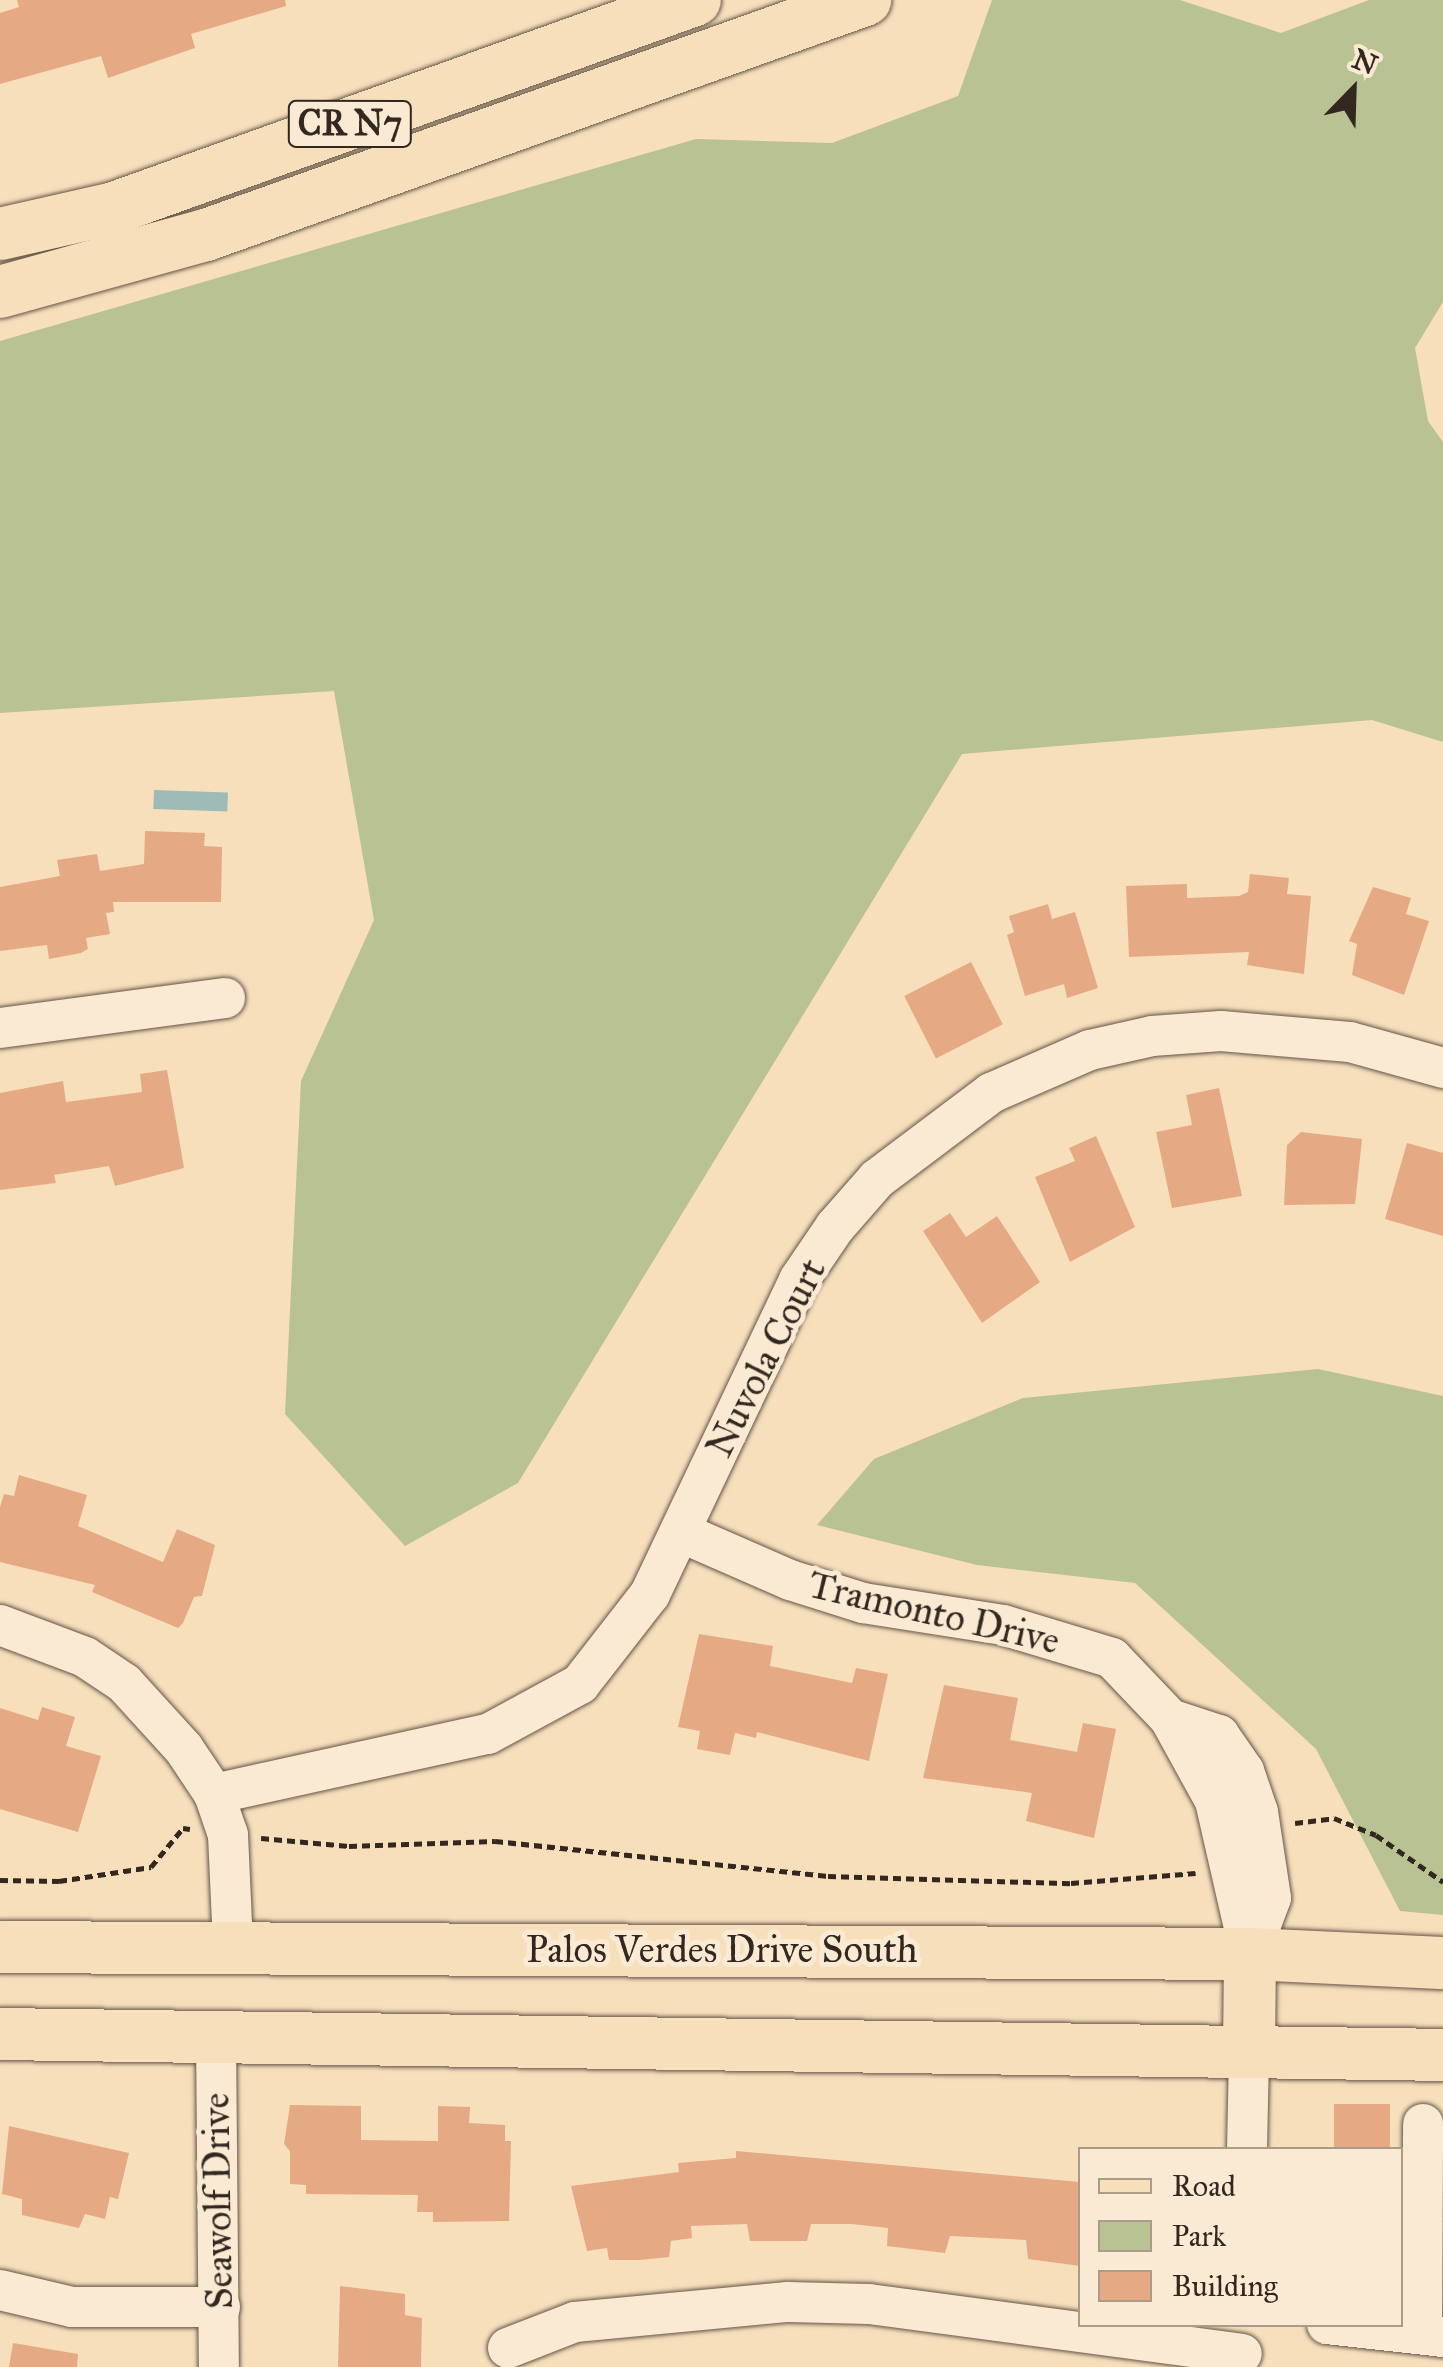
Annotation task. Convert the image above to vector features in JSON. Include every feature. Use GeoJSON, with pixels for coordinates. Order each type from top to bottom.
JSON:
{"type":"FeatureCollection","features":[{"type":"Feature","properties":{"kind":"main road","name":"CR N7"},"geometry":{"type":"LineString","coordinates":[[0,234],[114,208],[695,0]]}},
{"type":"Feature","properties":{"kind":"main road","name":"CR N7"},"geometry":{"type":"LineString","coordinates":[[0,292],[206,235],[865,0]]}},
{"type":"Feature","properties":{"kind":"main road","name":"Palos Verdes Drive South"},"geometry":{"type":"LineString","coordinates":[[0,1946],[1250,1954],[1443,1963]]}},
{"type":"Feature","properties":{"kind":"main road"},"geometry":{"type":"LineString","coordinates":[[1249,2051],[1250,1954]]}},
{"type":"Feature","properties":{"kind":"main road"},"geometry":{"type":"LineString","coordinates":[[0,2034],[1443,2055]]}},
{"type":"Feature","properties":{"kind":"street"},"geometry":{"type":"LineString","coordinates":[[0,1028],[225,998]]}},
{"type":"Feature","properties":{"kind":"street","name":"Nuvola Court"},"geometry":{"type":"LineString","coordinates":[[214,1794],[488,1734],[534,1714],[580,1684],[650,1594],[800,1280],[835,1227],[877,1179],[991,1093],[1090,1050],[1152,1036],[1221,1031],[1350,1042],[1443,1068]]}},
{"type":"Feature","properties":{"kind":"street","name":"Tramonto Drive"},"geometry":{"type":"LineString","coordinates":[[680,1532],[863,1604],[1004,1625],[1112,1658],[1170,1718],[1215,1801],[1250,1954]]}},
{"type":"Feature","properties":{"kind":"street"},"geometry":{"type":"LineString","coordinates":[[0,1625],[85,1657],[124,1683],[214,1794],[228,1835],[233,1946]]}},
{"type":"Feature","properties":{"kind":"street","name":"Tramonto Drive"},"geometry":{"type":"LineString","coordinates":[[1170,1718],[1219,1735],[1244,1771],[1265,1850],[1272,1898],[1250,1954]]}},
{"type":"Feature","properties":{"kind":"street","name":"Seawolf Drive"},"geometry":{"type":"LineString","coordinates":[[216,2035],[219,2367]]}},
{"type":"Feature","properties":{"kind":"street"},"geometry":{"type":"LineString","coordinates":[[1247,2147],[1249,2051]]}},
{"type":"Feature","properties":{"kind":"street"},"geometry":{"type":"LineString","coordinates":[[1353,2327],[1432,2336],[1423,2124]]}},
{"type":"Feature","properties":{"kind":"street"},"geometry":{"type":"LineString","coordinates":[[0,2290],[72,2307],[220,2307]]}},
{"type":"Feature","properties":{"kind":"street"},"geometry":{"type":"LineString","coordinates":[[508,2348],[575,2322],[788,2302],[869,2304],[1242,2348]]}},
{"type":"Feature","properties":{"kind":"path"},"geometry":{"type":"LineString","coordinates":[[1265,1850],[1271,1826],[1334,1818],[1376,1835],[1443,1882]]}},
{"type":"Feature","properties":{"kind":"path"},"geometry":{"type":"LineString","coordinates":[[0,1880],[59,1881],[152,1867],[182,1828],[348,1846],[496,1841],[845,1877],[1071,1883],[1157,1872],[1233,1875]]}},
{"type":"Feature","properties":{"kind":"green space"},"geometry":{"type":"Polygon","coordinates":[[[992,0],[1180,0],[1281,33],[1369,0],[1443,0],[1443,302],[1415,348],[1428,421],[1443,442],[1443,742],[1372,720],[962,754],[518,1483],[405,1546],[285,1414],[301,1081],[374,920],[334,691],[0,713],[0,341],[696,139],[832,143],[958,96],[992,0]]]}},
{"type":"Feature","properties":{"kind":"green space"},"geometry":{"type":"Polygon","coordinates":[[[1318,1369],[1443,1396],[1443,1915],[1400,1911],[1316,1749],[1135,1583],[977,1565],[817,1525],[874,1459],[1023,1398],[1318,1369]]]}},
{"type":"Feature","properties":{"kind":"water"},"geometry":{"type":"Polygon","coordinates":[[[154,790],[228,793],[227,812],[153,809],[154,790]]]}},
{"type":"Feature","properties":{"kind":"building"},"geometry":{"type":"Polygon","coordinates":[[[17,0],[285,0],[286,6],[191,34],[195,48],[108,78],[101,56],[0,84],[0,13],[19,7],[17,0]]]}},
{"type":"Feature","properties":{"kind":"building"},"geometry":{"type":"Polygon","coordinates":[[[145,831],[205,833],[204,846],[222,847],[221,902],[113,902],[114,912],[106,913],[110,934],[86,938],[88,949],[81,953],[49,959],[47,945],[0,951],[0,887],[60,876],[57,860],[97,854],[100,871],[144,864],[145,831]]]}},
{"type":"Feature","properties":{"kind":"building"},"geometry":{"type":"Polygon","coordinates":[[[1250,874],[1289,878],[1287,894],[1311,896],[1304,974],[1247,965],[1249,952],[1129,957],[1126,886],[1187,884],[1187,898],[1239,896],[1248,892],[1250,874]]]}},
{"type":"Feature","properties":{"kind":"building"},"geometry":{"type":"Polygon","coordinates":[[[1373,887],[1411,898],[1406,914],[1429,921],[1404,995],[1352,975],[1357,944],[1349,941],[1373,887]]]}},
{"type":"Feature","properties":{"kind":"building"},"geometry":{"type":"Polygon","coordinates":[[[1048,904],[1052,919],[1075,912],[1098,988],[1067,998],[1064,984],[1025,996],[1007,935],[1014,932],[1009,916],[1048,904]]]}},
{"type":"Feature","properties":{"kind":"building"},"geometry":{"type":"Polygon","coordinates":[[[971,962],[1003,1024],[936,1058],[904,996],[971,962]]]}},
{"type":"Feature","properties":{"kind":"building"},"geometry":{"type":"Polygon","coordinates":[[[167,1070],[184,1168],[115,1186],[109,1166],[54,1175],[56,1183],[0,1190],[0,1093],[63,1081],[66,1102],[142,1092],[140,1074],[167,1070]]]}},
{"type":"Feature","properties":{"kind":"building"},"geometry":{"type":"Polygon","coordinates":[[[1219,1088],[1242,1196],[1172,1208],[1156,1132],[1192,1125],[1186,1095],[1219,1088]]]}},
{"type":"Feature","properties":{"kind":"building"},"geometry":{"type":"Polygon","coordinates":[[[1301,1132],[1362,1139],[1355,1204],[1284,1205],[1287,1145],[1301,1132]]]}},
{"type":"Feature","properties":{"kind":"building"},"geometry":{"type":"Polygon","coordinates":[[[1096,1136],[1135,1227],[1070,1262],[1035,1177],[1075,1161],[1069,1148],[1096,1136]]]}},
{"type":"Feature","properties":{"kind":"building"},"geometry":{"type":"Polygon","coordinates":[[[1407,1143],[1443,1153],[1443,1236],[1385,1219],[1407,1143]]]}},
{"type":"Feature","properties":{"kind":"building"},"geometry":{"type":"Polygon","coordinates":[[[950,1213],[966,1237],[997,1216],[1040,1282],[982,1323],[923,1231],[950,1213]]]}},
{"type":"Feature","properties":{"kind":"building"},"geometry":{"type":"Polygon","coordinates":[[[19,1475],[87,1495],[78,1526],[163,1562],[177,1529],[215,1545],[202,1596],[194,1597],[183,1623],[178,1628],[92,1592],[95,1585],[0,1562],[0,1507],[4,1494],[14,1496],[19,1475]]]}},
{"type":"Feature","properties":{"kind":"building"},"geometry":{"type":"Polygon","coordinates":[[[699,1634],[773,1646],[770,1666],[852,1683],[856,1668],[888,1674],[869,1761],[757,1732],[756,1738],[735,1733],[730,1755],[697,1749],[700,1731],[678,1727],[699,1634]]]}},
{"type":"Feature","properties":{"kind":"building"},"geometry":{"type":"Polygon","coordinates":[[[944,1685],[1018,1698],[1010,1740],[1077,1752],[1083,1723],[1116,1729],[1094,1838],[1026,1821],[1032,1793],[923,1778],[944,1685]]]}},
{"type":"Feature","properties":{"kind":"building"},"geometry":{"type":"Polygon","coordinates":[[[42,1707],[75,1717],[66,1746],[101,1756],[78,1832],[0,1809],[0,1708],[38,1720],[42,1707]]]}},
{"type":"Feature","properties":{"kind":"building"},"geometry":{"type":"Polygon","coordinates":[[[1334,2104],[1390,2104],[1390,2147],[1334,2147],[1334,2104]]]}},
{"type":"Feature","properties":{"kind":"building"},"geometry":{"type":"Polygon","coordinates":[[[290,2105],[361,2106],[361,2140],[438,2141],[438,2106],[470,2107],[469,2123],[505,2125],[505,2141],[511,2141],[509,2221],[433,2222],[433,2212],[417,2212],[418,2195],[306,2194],[306,2185],[290,2184],[290,2151],[284,2144],[290,2105]]]}},
{"type":"Feature","properties":{"kind":"building"},"geometry":{"type":"Polygon","coordinates":[[[9,2126],[129,2153],[118,2199],[110,2197],[105,2219],[85,2214],[79,2228],[22,2215],[22,2199],[2,2194],[9,2126]]]}},
{"type":"Feature","properties":{"kind":"building"},"geometry":{"type":"Polygon","coordinates":[[[736,2151],[1078,2182],[1078,2266],[1028,2259],[1026,2240],[950,2236],[945,2253],[887,2246],[888,2228],[851,2224],[811,2224],[807,2241],[750,2241],[747,2224],[691,2226],[692,2238],[671,2241],[669,2257],[640,2260],[609,2260],[607,2248],[587,2251],[571,2186],[679,2172],[678,2163],[736,2158],[736,2151]]]}},
{"type":"Feature","properties":{"kind":"building"},"geometry":{"type":"Polygon","coordinates":[[[340,2286],[405,2294],[405,2315],[422,2318],[421,2367],[338,2367],[340,2286]]]}},
{"type":"Feature","properties":{"kind":"building"},"geometry":{"type":"Polygon","coordinates":[[[13,2343],[78,2354],[77,2367],[9,2367],[13,2343]]]}}]}
